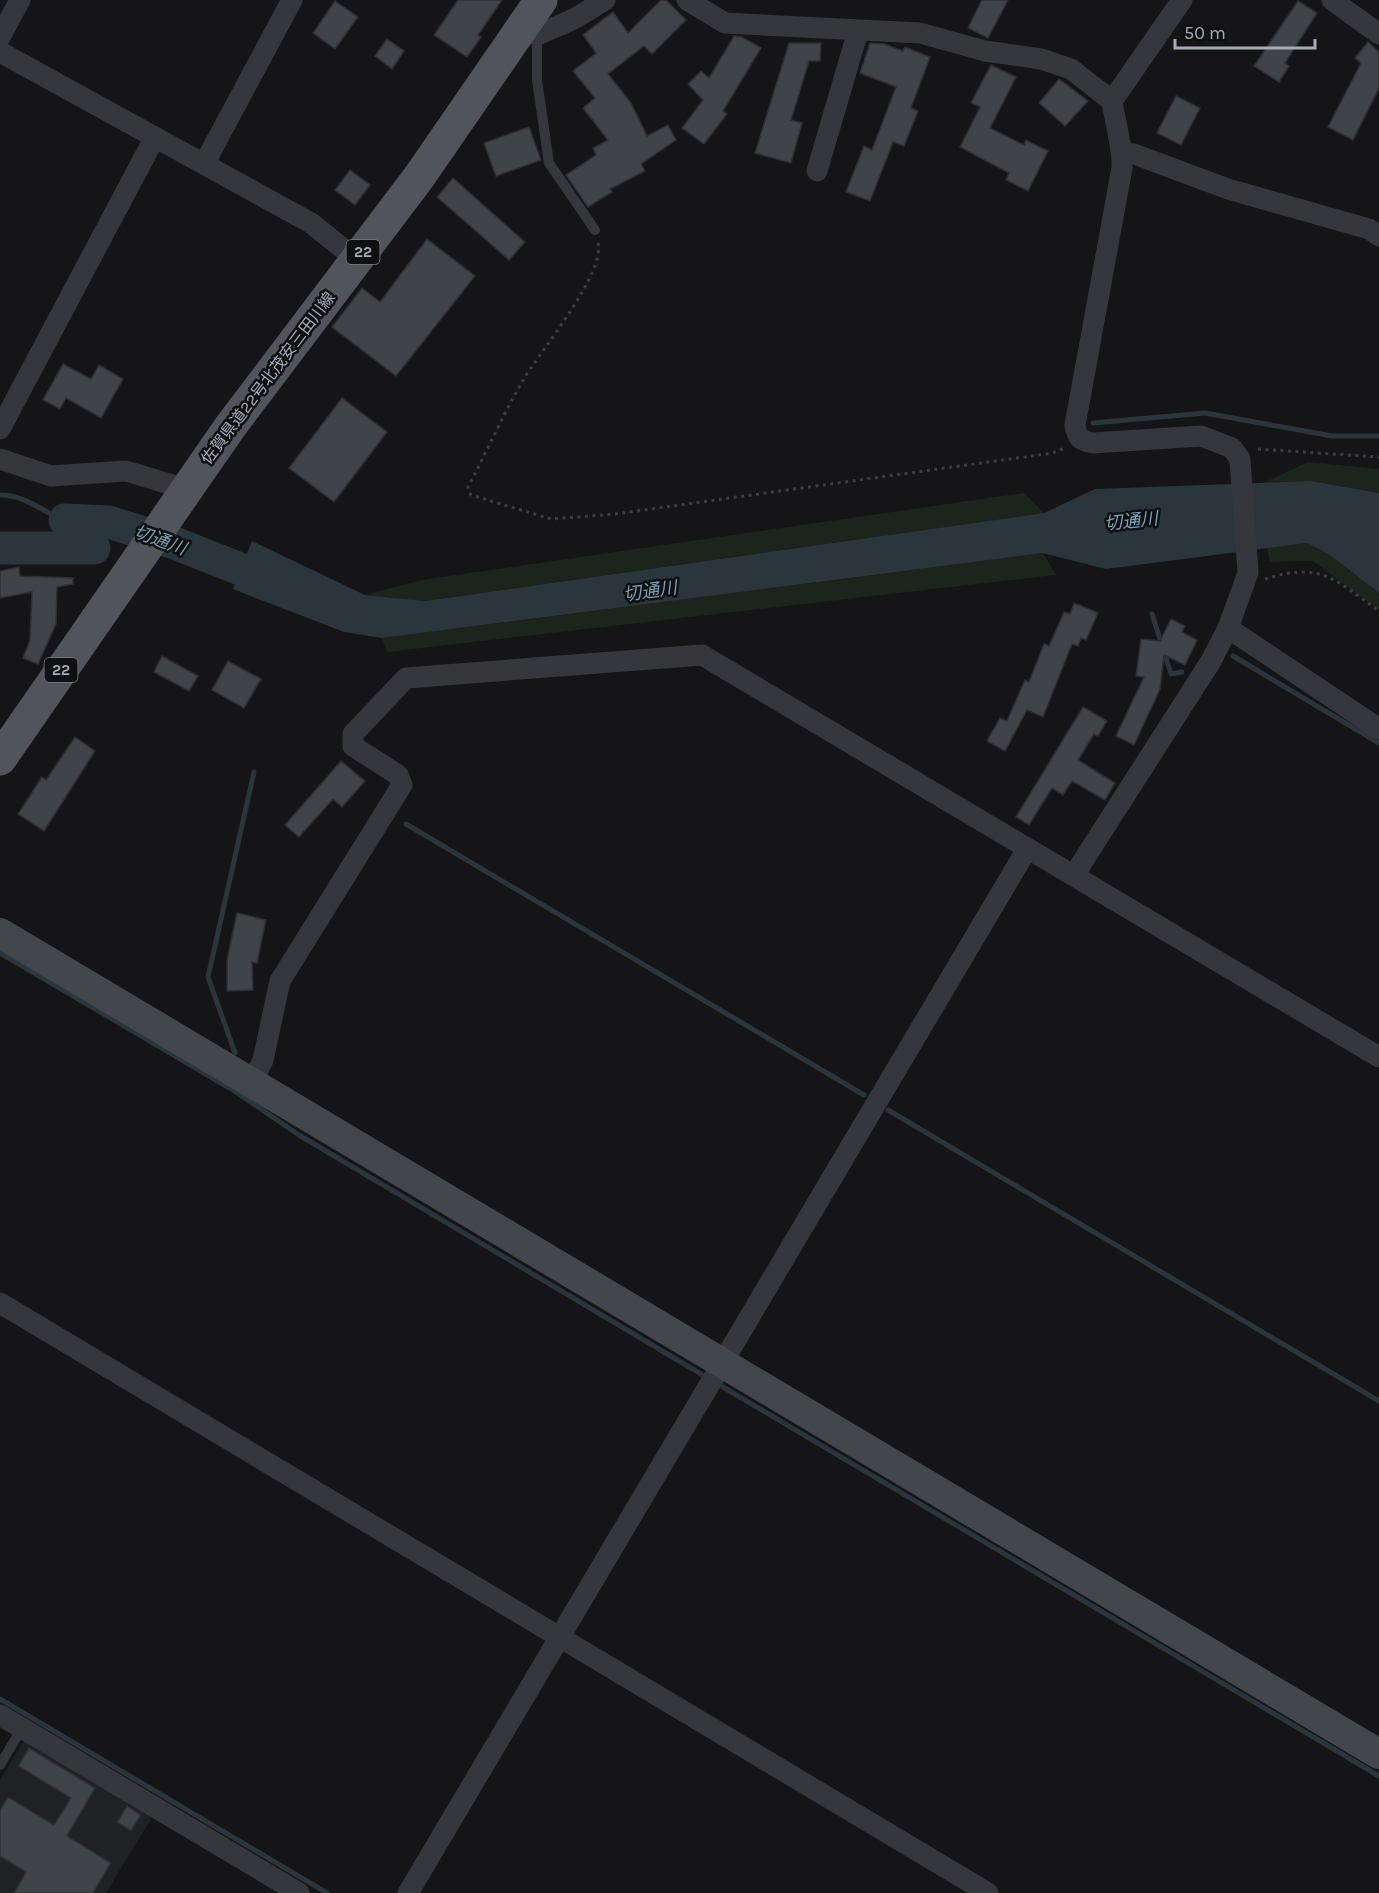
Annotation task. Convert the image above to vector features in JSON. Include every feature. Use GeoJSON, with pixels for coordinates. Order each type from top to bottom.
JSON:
{"type":"FeatureCollection","features":[{"type":"Feature","properties":{"kind":"main road","name":"佐賀県道22号北茂安三田川線"},"geometry":{"type":"LineString","coordinates":[[0,759],[182,494],[530,31],[541,0]]}},
{"type":"Feature","properties":{"kind":"street"},"geometry":{"type":"LineString","coordinates":[[0,37],[20,0]]}},
{"type":"Feature","properties":{"kind":"street"},"geometry":{"type":"LineString","coordinates":[[204,164],[292,0]]}},
{"type":"Feature","properties":{"kind":"street"},"geometry":{"type":"LineString","coordinates":[[530,31],[573,19],[604,0]]}},
{"type":"Feature","properties":{"kind":"street"},"geometry":{"type":"LineString","coordinates":[[687,0],[725,23],[920,33],[985,51],[1041,59],[1071,69],[1112,101]]}},
{"type":"Feature","properties":{"kind":"street"},"geometry":{"type":"LineString","coordinates":[[1074,876],[1211,661],[1228,628],[1246,579],[1236,453],[1201,436],[1093,443],[1082,441],[1076,434],[1075,425],[1116,207],[1122,153],[1117,139],[1112,101],[1182,0]]}},
{"type":"Feature","properties":{"kind":"street"},"geometry":{"type":"LineString","coordinates":[[1332,0],[1379,34]]}},
{"type":"Feature","properties":{"kind":"street"},"geometry":{"type":"LineString","coordinates":[[817,171],[858,31]]}},
{"type":"Feature","properties":{"kind":"street"},"geometry":{"type":"LineString","coordinates":[[0,52],[311,224],[357,260]]}},
{"type":"Feature","properties":{"kind":"street"},"geometry":{"type":"LineString","coordinates":[[0,429],[155,137]]}},
{"type":"Feature","properties":{"kind":"street"},"geometry":{"type":"LineString","coordinates":[[1122,153],[1134,154],[1228,189],[1369,229],[1379,236]]}},
{"type":"Feature","properties":{"kind":"street"},"geometry":{"type":"LineString","coordinates":[[0,438],[1,459],[51,476],[126,471],[182,494]]}},
{"type":"Feature","properties":{"kind":"street"},"geometry":{"type":"LineString","coordinates":[[1228,628],[1379,729]]}},
{"type":"Feature","properties":{"kind":"street"},"geometry":{"type":"LineString","coordinates":[[252,1083],[263,1059],[280,981],[402,785],[398,775],[352,746],[353,734],[406,678],[702,655],[1379,1057]]}},
{"type":"Feature","properties":{"kind":"street"},"geometry":{"type":"LineString","coordinates":[[408,1893],[1027,849]]}},
{"type":"Feature","properties":{"kind":"street"},"geometry":{"type":"LineString","coordinates":[[0,933],[1379,1754]]}},
{"type":"Feature","properties":{"kind":"street"},"geometry":{"type":"LineString","coordinates":[[0,1303],[988,1893]]}},
{"type":"Feature","properties":{"kind":"street"},"geometry":{"type":"LineString","coordinates":[[0,1715],[299,1893]]}},
{"type":"Feature","properties":{"kind":"lane"},"geometry":{"type":"LineString","coordinates":[[530,31],[549,163],[595,230]]}},
{"type":"Feature","properties":{"kind":"lane"},"geometry":{"type":"LineString","coordinates":[[0,1765],[22,1728]]}},
{"type":"Feature","properties":{"kind":"path"},"geometry":{"type":"LineString","coordinates":[[595,230],[600,251],[584,290],[524,377],[468,487],[471,495],[550,519],[615,514],[1053,453],[1082,441]]}},
{"type":"Feature","properties":{"kind":"path"},"geometry":{"type":"LineString","coordinates":[[1236,453],[1379,457]]}},
{"type":"Feature","properties":{"kind":"path"},"geometry":{"type":"LineString","coordinates":[[1246,579],[1315,572],[1331,577],[1379,611]]}},
{"type":"Feature","properties":{"kind":"shaded area"},"geometry":{"type":"Polygon","coordinates":[[[1308,462],[1379,469],[1379,493],[1311,481],[1263,483],[1308,462]]]}},
{"type":"Feature","properties":{"kind":"shaded area"},"geometry":{"type":"Polygon","coordinates":[[[1024,493],[1044,513],[425,601],[365,595],[421,580],[1024,493]]]}},
{"type":"Feature","properties":{"kind":"shaded area"},"geometry":{"type":"Polygon","coordinates":[[[1307,543],[1330,555],[1379,593],[1379,610],[1313,561],[1270,562],[1267,548],[1307,543]]]}},
{"type":"Feature","properties":{"kind":"shaded area"},"geometry":{"type":"Polygon","coordinates":[[[1043,553],[1056,575],[387,652],[382,638],[1043,553]]]}},
{"type":"Feature","properties":{"kind":"shaded area"},"geometry":{"type":"Polygon","coordinates":[[[24,1740],[152,1817],[106,1893],[0,1893],[0,1780],[24,1740]]]}},
{"type":"Feature","properties":{"kind":"water"},"geometry":{"type":"Polygon","coordinates":[[[1311,481],[1379,493],[1379,593],[1330,555],[1307,543],[1106,569],[1043,553],[382,638],[344,632],[233,589],[252,541],[365,595],[425,601],[1044,513],[1095,489],[1311,481]]]}},
{"type":"Feature","properties":{"kind":"building"},"geometry":{"type":"Polygon","coordinates":[[[458,0],[502,0],[478,35],[481,37],[467,57],[434,35],[458,0]]]}},
{"type":"Feature","properties":{"kind":"building"},"geometry":{"type":"Polygon","coordinates":[[[661,0],[666,0],[686,20],[652,54],[644,46],[608,74],[631,103],[647,136],[668,125],[676,140],[641,164],[645,171],[610,189],[612,192],[588,207],[566,175],[596,155],[593,148],[608,140],[583,108],[595,98],[573,71],[596,53],[583,35],[613,12],[628,33],[661,0]]]}},
{"type":"Feature","properties":{"kind":"building"},"geometry":{"type":"Polygon","coordinates":[[[982,0],[1008,0],[988,38],[968,28],[982,0]]]}},
{"type":"Feature","properties":{"kind":"building"},"geometry":{"type":"Polygon","coordinates":[[[335,1],[358,17],[335,49],[313,33],[335,1]]]}},
{"type":"Feature","properties":{"kind":"building"},"geometry":{"type":"Polygon","coordinates":[[[1298,1],[1317,13],[1285,63],[1289,66],[1279,82],[1254,66],[1298,1]]]}},
{"type":"Feature","properties":{"kind":"building"},"geometry":{"type":"Polygon","coordinates":[[[734,36],[742,37],[761,48],[723,111],[727,114],[704,144],[682,128],[703,100],[688,84],[701,71],[709,78],[734,36]]]}},
{"type":"Feature","properties":{"kind":"building"},"geometry":{"type":"Polygon","coordinates":[[[387,39],[404,51],[392,69],[375,56],[387,39]]]}},
{"type":"Feature","properties":{"kind":"building"},"geometry":{"type":"Polygon","coordinates":[[[1368,42],[1379,52],[1379,88],[1353,140],[1328,127],[1361,63],[1355,58],[1368,42]]]}},
{"type":"Feature","properties":{"kind":"building"},"geometry":{"type":"Polygon","coordinates":[[[789,43],[821,43],[820,61],[809,61],[791,120],[802,123],[791,163],[755,153],[789,43]]]}},
{"type":"Feature","properties":{"kind":"building"},"geometry":{"type":"Polygon","coordinates":[[[870,43],[884,44],[903,51],[905,47],[930,57],[911,108],[918,111],[904,146],[893,142],[870,201],[846,192],[864,146],[872,150],[896,87],[860,73],[870,43]]]}},
{"type":"Feature","properties":{"kind":"building"},"geometry":{"type":"Polygon","coordinates":[[[991,65],[1016,77],[990,128],[1024,145],[1026,140],[1048,151],[1028,191],[1006,180],[1009,173],[960,147],[980,107],[971,103],[991,65]]]}},
{"type":"Feature","properties":{"kind":"building"},"geometry":{"type":"Polygon","coordinates":[[[1059,79],[1088,101],[1065,126],[1039,103],[1059,79]]]}},
{"type":"Feature","properties":{"kind":"building"},"geometry":{"type":"Polygon","coordinates":[[[1176,96],[1200,108],[1181,145],[1157,133],[1176,96]]]}},
{"type":"Feature","properties":{"kind":"building"},"geometry":{"type":"Polygon","coordinates":[[[529,127],[541,160],[496,176],[484,143],[529,127]]]}},
{"type":"Feature","properties":{"kind":"building"},"geometry":{"type":"Polygon","coordinates":[[[350,170],[370,185],[355,205],[335,190],[350,170]]]}},
{"type":"Feature","properties":{"kind":"building"},"geometry":{"type":"Polygon","coordinates":[[[453,178],[525,242],[509,260],[437,197],[453,178]]]}},
{"type":"Feature","properties":{"kind":"building"},"geometry":{"type":"Polygon","coordinates":[[[427,239],[475,276],[396,376],[332,327],[362,288],[380,302],[427,239]]]}},
{"type":"Feature","properties":{"kind":"building"},"geometry":{"type":"Polygon","coordinates":[[[63,364],[91,379],[99,365],[123,379],[101,418],[66,398],[60,409],[43,400],[63,364]]]}},
{"type":"Feature","properties":{"kind":"building"},"geometry":{"type":"Polygon","coordinates":[[[342,398],[387,432],[334,502],[289,468],[342,398]]]}},
{"type":"Feature","properties":{"kind":"building"},"geometry":{"type":"Polygon","coordinates":[[[19,567],[20,576],[73,578],[73,584],[57,587],[56,624],[38,664],[23,658],[30,640],[32,592],[0,598],[0,571],[19,567]]]}},
{"type":"Feature","properties":{"kind":"building"},"geometry":{"type":"Polygon","coordinates":[[[1074,603],[1098,613],[1086,640],[1081,638],[1078,646],[1072,644],[1043,717],[1027,710],[1005,751],[987,741],[1000,718],[1007,721],[1025,680],[1029,682],[1044,644],[1049,646],[1064,612],[1070,614],[1074,603]]]}},
{"type":"Feature","properties":{"kind":"building"},"geometry":{"type":"Polygon","coordinates":[[[1171,619],[1185,626],[1182,632],[1197,640],[1185,665],[1164,655],[1160,689],[1134,745],[1116,736],[1144,677],[1136,676],[1141,639],[1160,641],[1171,619]]]}},
{"type":"Feature","properties":{"kind":"building"},"geometry":{"type":"Polygon","coordinates":[[[162,656],[198,676],[189,691],[154,672],[162,656]]]}},
{"type":"Feature","properties":{"kind":"building"},"geometry":{"type":"Polygon","coordinates":[[[228,661],[261,679],[244,708],[212,690],[228,661]]]}},
{"type":"Feature","properties":{"kind":"building"},"geometry":{"type":"Polygon","coordinates":[[[1083,707],[1107,721],[1098,736],[1094,734],[1078,760],[1115,783],[1105,800],[1072,781],[1063,795],[1052,788],[1029,825],[1016,817],[1083,707]]]}},
{"type":"Feature","properties":{"kind":"building"},"geometry":{"type":"Polygon","coordinates":[[[75,737],[95,751],[44,831],[18,814],[42,777],[46,780],[75,737]]]}},
{"type":"Feature","properties":{"kind":"building"},"geometry":{"type":"Polygon","coordinates":[[[341,761],[365,781],[342,807],[333,799],[299,837],[285,825],[341,761]]]}},
{"type":"Feature","properties":{"kind":"building"},"geometry":{"type":"Polygon","coordinates":[[[237,913],[266,920],[257,963],[252,962],[253,990],[227,991],[227,960],[237,913]]]}},
{"type":"Feature","properties":{"kind":"building"},"geometry":{"type":"Polygon","coordinates":[[[29,1748],[95,1788],[67,1836],[111,1863],[93,1893],[14,1893],[26,1872],[0,1856],[0,1810],[8,1797],[54,1825],[71,1798],[18,1766],[29,1748]]]}},
{"type":"Feature","properties":{"kind":"building"},"geometry":{"type":"Polygon","coordinates":[[[127,1806],[141,1815],[131,1831],[117,1822],[127,1806]]]}},
{"type":"Feature","properties":{"kind":"waterway"},"geometry":{"type":"LineString","coordinates":[[1093,423],[1205,413],[1332,436],[1379,436]]}},
{"type":"Feature","properties":{"kind":"waterway"},"geometry":{"type":"LineString","coordinates":[[0,495],[26,501],[65,520]]}},
{"type":"Feature","properties":{"kind":"waterway","name":"切通川"},"geometry":{"type":"LineString","coordinates":[[0,548],[94,548],[65,520],[109,522],[172,542],[283,586]]}},
{"type":"Feature","properties":{"kind":"waterway"},"geometry":{"type":"LineString","coordinates":[[1152,614],[1171,674],[1182,672]]}},
{"type":"Feature","properties":{"kind":"waterway"},"geometry":{"type":"LineString","coordinates":[[1233,656],[1379,743]]}},
{"type":"Feature","properties":{"kind":"waterway"},"geometry":{"type":"LineString","coordinates":[[235,1053],[208,977],[254,772]]}},
{"type":"Feature","properties":{"kind":"waterway"},"geometry":{"type":"LineString","coordinates":[[406,824],[864,1095]]}},
{"type":"Feature","properties":{"kind":"waterway"},"geometry":{"type":"LineString","coordinates":[[0,953],[233,1090],[299,1135],[701,1374]]}},
{"type":"Feature","properties":{"kind":"waterway"},"geometry":{"type":"LineString","coordinates":[[888,1110],[1379,1401]]}},
{"type":"Feature","properties":{"kind":"waterway"},"geometry":{"type":"LineString","coordinates":[[723,1387],[1379,1776]]}},
{"type":"Feature","properties":{"kind":"waterway"},"geometry":{"type":"LineString","coordinates":[[0,1699],[327,1893]]}}]}
